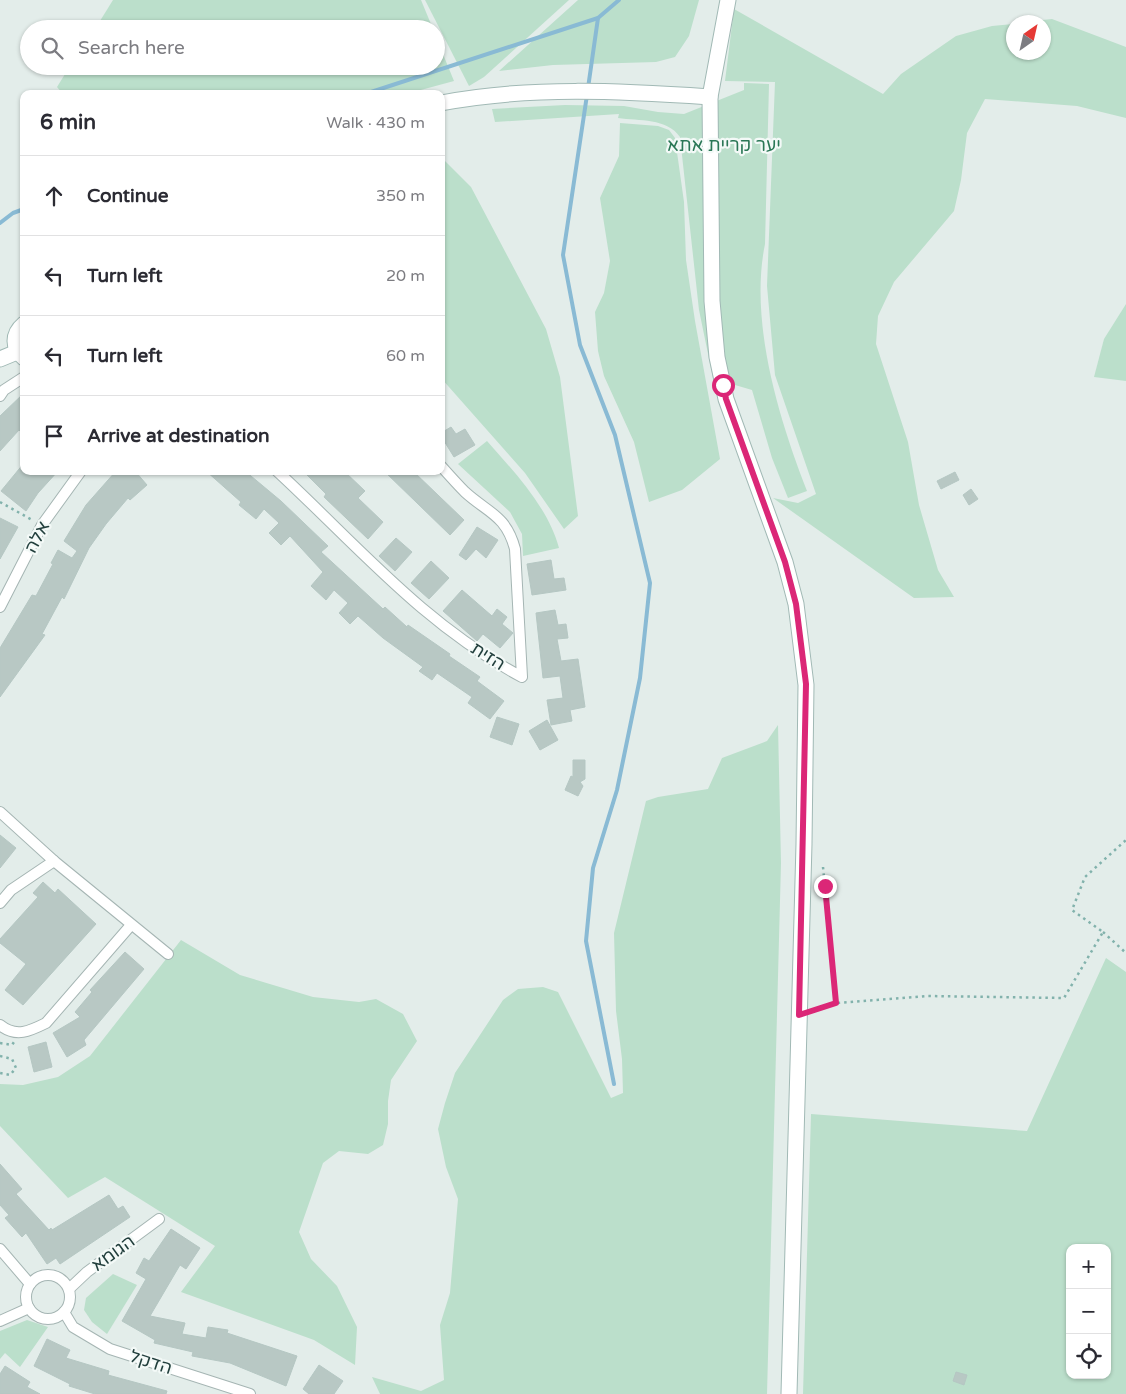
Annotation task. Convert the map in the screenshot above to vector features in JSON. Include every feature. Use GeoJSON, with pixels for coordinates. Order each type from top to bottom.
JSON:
{"type":"FeatureCollection","features":[{"type":"Feature","properties":{"kind":"main road"},"geometry":{"type":"LineString","coordinates":[[728,0],[710,97],[712,301],[717,357],[726,399],[785,562],[796,604],[806,684],[789,1394]]}},
{"type":"Feature","properties":{"kind":"main road"},"geometry":{"type":"LineString","coordinates":[[445,101],[476,96],[558,92],[641,92],[710,97]]}},
{"type":"Feature","properties":{"kind":"main road"},"geometry":{"type":"LineString","coordinates":[[20,329],[16,334],[15,346],[20,354]]}},
{"type":"Feature","properties":{"kind":"main road"},"geometry":{"type":"LineString","coordinates":[[0,359],[20,355]]}},
{"type":"Feature","properties":{"kind":"street"},"geometry":{"type":"LineString","coordinates":[[0,396],[4,390],[20,380]]}},
{"type":"Feature","properties":{"kind":"street","name":"הזית"},"geometry":{"type":"LineString","coordinates":[[281,475],[357,550],[440,625],[522,677],[515,549],[511,534],[501,519],[466,493],[445,470]]}},
{"type":"Feature","properties":{"kind":"street","name":"אלה"},"geometry":{"type":"LineString","coordinates":[[0,607],[42,525],[56,502],[78,475]]}},
{"type":"Feature","properties":{"kind":"street"},"geometry":{"type":"LineString","coordinates":[[0,812],[54,861],[168,954]]}},
{"type":"Feature","properties":{"kind":"street"},"geometry":{"type":"LineString","coordinates":[[0,902],[11,890],[54,861]]}},
{"type":"Feature","properties":{"kind":"street"},"geometry":{"type":"LineString","coordinates":[[0,1025],[9,1031],[21,1033],[31,1031],[46,1022],[131,925]]}},
{"type":"Feature","properties":{"kind":"street","name":"הגומא"},"geometry":{"type":"LineString","coordinates":[[69,1289],[87,1272],[159,1219]]}},
{"type":"Feature","properties":{"kind":"street"},"geometry":{"type":"LineString","coordinates":[[0,1249],[30,1284]]}},
{"type":"Feature","properties":{"kind":"street"},"geometry":{"type":"LineString","coordinates":[[41,1276],[54,1276],[65,1283],[69,1289],[70,1301],[64,1312],[58,1316],[46,1319],[39,1317],[29,1308],[26,1296],[30,1284],[41,1276]]}},
{"type":"Feature","properties":{"kind":"street"},"geometry":{"type":"LineString","coordinates":[[0,1321],[29,1308]]}},
{"type":"Feature","properties":{"kind":"street","name":"הדקל"},"geometry":{"type":"LineString","coordinates":[[64,1312],[73,1327],[110,1349],[250,1394]]}},
{"type":"Feature","properties":{"kind":"path"},"geometry":{"type":"LineString","coordinates":[[0,502],[42,525]]}},
{"type":"Feature","properties":{"kind":"path"},"geometry":{"type":"LineString","coordinates":[[1126,840],[1084,877],[1072,910],[1103,932],[1126,952]]}},
{"type":"Feature","properties":{"kind":"path"},"geometry":{"type":"LineString","coordinates":[[823,867],[836,1003]]}},
{"type":"Feature","properties":{"kind":"path"},"geometry":{"type":"LineString","coordinates":[[799,1015],[836,1003],[928,996],[1064,998],[1103,932]]}},
{"type":"Feature","properties":{"kind":"path"},"geometry":{"type":"LineString","coordinates":[[0,1056],[12,1059],[16,1068],[10,1075],[0,1073]]}},
{"type":"Feature","properties":{"kind":"green space"},"geometry":{"type":"Polygon","coordinates":[[[113,0],[421,0],[429,20],[101,20],[113,0]]]}},
{"type":"Feature","properties":{"kind":"green space"},"geometry":{"type":"Polygon","coordinates":[[[425,0],[569,0],[484,77],[469,86],[445,39],[445,20],[435,20],[425,0]]]}},
{"type":"Feature","properties":{"kind":"green space"},"geometry":{"type":"Polygon","coordinates":[[[578,0],[699,0],[689,36],[675,57],[656,62],[553,65],[499,71],[578,0]]]}},
{"type":"Feature","properties":{"kind":"green space"},"geometry":{"type":"Polygon","coordinates":[[[734,9],[883,94],[901,74],[956,36],[992,26],[1006,25],[1006,60],[1051,60],[1051,19],[1126,47],[1126,118],[1077,106],[985,99],[967,133],[961,180],[954,211],[894,282],[878,316],[876,344],[908,442],[919,505],[938,570],[954,597],[914,598],[773,498],[798,503],[816,494],[775,375],[767,286],[775,82],[725,81],[734,9]]]}},
{"type":"Feature","properties":{"kind":"green space"},"geometry":{"type":"Polygon","coordinates":[[[445,59],[454,81],[421,90],[60,90],[57,87],[64,75],[445,75],[445,59]]]}},
{"type":"Feature","properties":{"kind":"green space","name":"יער קריית אתא"},"geometry":{"type":"Polygon","coordinates":[[[744,83],[769,84],[765,244],[761,274],[761,305],[764,337],[777,402],[807,491],[788,498],[772,458],[752,390],[735,385],[725,390],[714,383],[699,310],[680,137],[668,126],[643,120],[618,118],[619,114],[495,122],[492,109],[565,105],[624,106],[684,114],[744,90],[744,83]]]}},
{"type":"Feature","properties":{"kind":"green space"},"geometry":{"type":"Polygon","coordinates":[[[620,123],[658,126],[669,130],[675,138],[684,202],[686,260],[720,459],[682,490],[649,502],[634,442],[604,376],[598,351],[595,312],[604,293],[610,261],[600,198],[619,156],[620,123]]]}},
{"type":"Feature","properties":{"kind":"green space"},"geometry":{"type":"Polygon","coordinates":[[[445,161],[471,187],[546,329],[560,377],[578,516],[564,529],[525,473],[445,383],[445,161]]]}},
{"type":"Feature","properties":{"kind":"green space"},"geometry":{"type":"Polygon","coordinates":[[[1126,304],[1126,381],[1094,377],[1104,339],[1126,304]]]}},
{"type":"Feature","properties":{"kind":"green space"},"geometry":{"type":"Polygon","coordinates":[[[487,441],[519,478],[539,505],[554,533],[559,548],[523,556],[522,534],[510,512],[458,464],[487,441]]]}},
{"type":"Feature","properties":{"kind":"green space"},"geometry":{"type":"Polygon","coordinates":[[[778,725],[781,863],[767,1394],[380,1394],[372,1377],[421,1391],[444,1380],[440,1325],[450,1293],[458,1199],[446,1167],[438,1129],[455,1073],[503,1000],[518,989],[543,987],[558,992],[611,1098],[623,1093],[622,1059],[616,1011],[614,933],[646,801],[658,797],[708,789],[722,758],[767,741],[778,725]]]}},
{"type":"Feature","properties":{"kind":"green space"},"geometry":{"type":"Polygon","coordinates":[[[181,940],[240,975],[313,997],[359,1002],[376,999],[403,1014],[417,1041],[391,1080],[388,1101],[388,1124],[383,1145],[368,1154],[339,1151],[323,1163],[299,1232],[311,1259],[337,1286],[357,1327],[355,1365],[314,1340],[181,1292],[215,1246],[105,1177],[68,1198],[0,1126],[0,1084],[23,1085],[58,1077],[90,1056],[181,940]]]}},
{"type":"Feature","properties":{"kind":"green space"},"geometry":{"type":"Polygon","coordinates":[[[1106,958],[1126,972],[1126,1394],[803,1394],[811,1114],[1027,1131],[1106,958]]]}},
{"type":"Feature","properties":{"kind":"green space"},"geometry":{"type":"Polygon","coordinates":[[[113,1274],[137,1285],[107,1334],[92,1322],[84,1310],[86,1298],[113,1274]]]}},
{"type":"Feature","properties":{"kind":"green space"},"geometry":{"type":"Polygon","coordinates":[[[27,1320],[48,1327],[20,1367],[5,1353],[0,1359],[0,1331],[27,1320]]]}},
{"type":"Feature","properties":{"kind":"building"},"geometry":{"type":"Polygon","coordinates":[[[20,397],[20,431],[0,451],[0,416],[20,397]]]}},
{"type":"Feature","properties":{"kind":"building"},"geometry":{"type":"Polygon","coordinates":[[[451,427],[456,434],[465,429],[475,445],[454,457],[445,442],[445,431],[451,427]]]}},
{"type":"Feature","properties":{"kind":"building"},"geometry":{"type":"Polygon","coordinates":[[[20,468],[20,475],[54,475],[38,493],[26,511],[1,491],[20,468]]]}},
{"type":"Feature","properties":{"kind":"building"},"geometry":{"type":"Polygon","coordinates":[[[955,472],[959,480],[941,489],[937,481],[955,472]]]}},
{"type":"Feature","properties":{"kind":"building"},"geometry":{"type":"Polygon","coordinates":[[[112,475],[138,475],[147,485],[130,500],[128,498],[89,548],[64,599],[62,597],[42,634],[45,635],[0,697],[0,648],[32,595],[36,596],[53,564],[51,563],[58,550],[72,558],[77,551],[64,541],[86,505],[112,475]]]}},
{"type":"Feature","properties":{"kind":"building"},"geometry":{"type":"Polygon","coordinates":[[[211,475],[250,475],[281,501],[328,546],[321,552],[383,609],[385,607],[407,627],[408,625],[450,654],[449,656],[480,677],[477,681],[504,701],[490,719],[468,703],[472,697],[437,673],[432,680],[419,671],[423,667],[383,638],[358,616],[350,624],[339,613],[348,603],[334,590],[326,600],[311,586],[323,572],[290,536],[281,545],[269,533],[279,523],[264,509],[256,519],[239,505],[241,502],[211,475]]]}},
{"type":"Feature","properties":{"kind":"building"},"geometry":{"type":"Polygon","coordinates":[[[307,475],[348,475],[365,491],[358,498],[383,522],[368,539],[324,497],[326,494],[307,475]]]}},
{"type":"Feature","properties":{"kind":"building"},"geometry":{"type":"Polygon","coordinates":[[[388,475],[417,475],[464,520],[450,535],[388,475]]]}},
{"type":"Feature","properties":{"kind":"building"},"geometry":{"type":"Polygon","coordinates":[[[971,489],[978,499],[969,505],[963,495],[971,489]]]}},
{"type":"Feature","properties":{"kind":"building"},"geometry":{"type":"Polygon","coordinates":[[[0,518],[18,527],[0,559],[0,518]]]}},
{"type":"Feature","properties":{"kind":"building"},"geometry":{"type":"Polygon","coordinates":[[[477,527],[498,540],[486,558],[476,549],[466,560],[459,555],[477,527]]]}},
{"type":"Feature","properties":{"kind":"building"},"geometry":{"type":"Polygon","coordinates":[[[396,538],[412,552],[395,571],[379,556],[396,538]]]}},
{"type":"Feature","properties":{"kind":"building"},"geometry":{"type":"Polygon","coordinates":[[[551,560],[554,579],[564,578],[566,590],[532,595],[527,564],[551,560]]]}},
{"type":"Feature","properties":{"kind":"building"},"geometry":{"type":"Polygon","coordinates":[[[431,561],[449,578],[429,599],[411,583],[431,561]]]}},
{"type":"Feature","properties":{"kind":"building"},"geometry":{"type":"Polygon","coordinates":[[[462,590],[492,616],[497,609],[507,617],[502,624],[513,633],[500,648],[483,634],[477,641],[443,611],[462,590]]]}},
{"type":"Feature","properties":{"kind":"building"},"geometry":{"type":"Polygon","coordinates":[[[555,610],[558,625],[566,624],[568,638],[557,639],[561,661],[578,659],[585,707],[570,710],[572,721],[551,725],[547,700],[563,698],[560,676],[543,678],[536,613],[555,610]]]}},
{"type":"Feature","properties":{"kind":"building"},"geometry":{"type":"Polygon","coordinates":[[[497,717],[519,724],[512,745],[490,737],[497,717]]]}},
{"type":"Feature","properties":{"kind":"building"},"geometry":{"type":"Polygon","coordinates":[[[547,720],[558,740],[540,750],[529,731],[547,720]]]}},
{"type":"Feature","properties":{"kind":"building"},"geometry":{"type":"Polygon","coordinates":[[[573,760],[585,760],[585,779],[580,782],[583,786],[578,796],[565,790],[571,776],[573,777],[573,760]]]}},
{"type":"Feature","properties":{"kind":"building"},"geometry":{"type":"Polygon","coordinates":[[[0,835],[16,848],[0,868],[0,835]]]}},
{"type":"Feature","properties":{"kind":"building"},"geometry":{"type":"Polygon","coordinates":[[[43,882],[55,893],[58,889],[96,924],[23,1005],[5,990],[26,964],[0,943],[0,939],[38,897],[33,893],[43,882]]]}},
{"type":"Feature","properties":{"kind":"building"},"geometry":{"type":"Polygon","coordinates":[[[125,952],[144,969],[84,1040],[86,1045],[67,1057],[53,1033],[80,1017],[75,1012],[92,992],[90,990],[125,952]]]}},
{"type":"Feature","properties":{"kind":"building"},"geometry":{"type":"Polygon","coordinates":[[[46,1042],[52,1067],[34,1072],[28,1047],[46,1042]]]}},
{"type":"Feature","properties":{"kind":"building"},"geometry":{"type":"Polygon","coordinates":[[[0,1164],[22,1189],[16,1194],[49,1230],[51,1228],[52,1230],[109,1195],[118,1209],[123,1206],[130,1217],[60,1264],[56,1258],[47,1264],[26,1233],[22,1237],[5,1218],[9,1215],[0,1205],[0,1164]]]}},
{"type":"Feature","properties":{"kind":"building"},"geometry":{"type":"Polygon","coordinates":[[[171,1229],[200,1248],[186,1269],[180,1265],[150,1316],[185,1323],[182,1334],[206,1338],[208,1327],[228,1330],[227,1333],[297,1356],[286,1386],[230,1363],[192,1356],[193,1352],[154,1343],[155,1340],[122,1321],[146,1279],[136,1273],[144,1258],[149,1261],[171,1229]]]}},
{"type":"Feature","properties":{"kind":"building"},"geometry":{"type":"Polygon","coordinates":[[[47,1339],[70,1350],[66,1358],[109,1371],[108,1375],[167,1391],[166,1394],[95,1394],[69,1386],[70,1384],[34,1366],[47,1339]]]}},
{"type":"Feature","properties":{"kind":"building"},"geometry":{"type":"Polygon","coordinates":[[[319,1365],[343,1381],[334,1394],[309,1394],[303,1389],[319,1365]]]}},
{"type":"Feature","properties":{"kind":"building"},"geometry":{"type":"Polygon","coordinates":[[[5,1366],[30,1382],[27,1387],[40,1394],[0,1394],[0,1374],[5,1366]]]}},
{"type":"Feature","properties":{"kind":"building"},"geometry":{"type":"Polygon","coordinates":[[[956,1372],[967,1375],[964,1385],[953,1381],[956,1372]]]}},
{"type":"Feature","properties":{"kind":"waterway"},"geometry":{"type":"LineString","coordinates":[[445,68],[598,18],[619,0]]}},
{"type":"Feature","properties":{"kind":"waterway"},"geometry":{"type":"LineString","coordinates":[[588,88],[598,18]]}},
{"type":"Feature","properties":{"kind":"waterway"},"geometry":{"type":"LineString","coordinates":[[377,90],[423,75]]}},
{"type":"Feature","properties":{"kind":"waterway"},"geometry":{"type":"LineString","coordinates":[[587,95],[563,255],[580,345],[615,435],[650,583],[640,678],[617,790],[593,868],[586,941],[614,1084]]}},
{"type":"Feature","properties":{"kind":"waterway"},"geometry":{"type":"LineString","coordinates":[[0,223],[13,213],[20,210]]}},
{"type":"Feature","properties":{"kind":"route"},"geometry":{"type":"LineString","coordinates":[[723,385],[726,399],[785,562],[796,604],[806,684],[799,1015],[836,1003],[825,886]]}}]}
